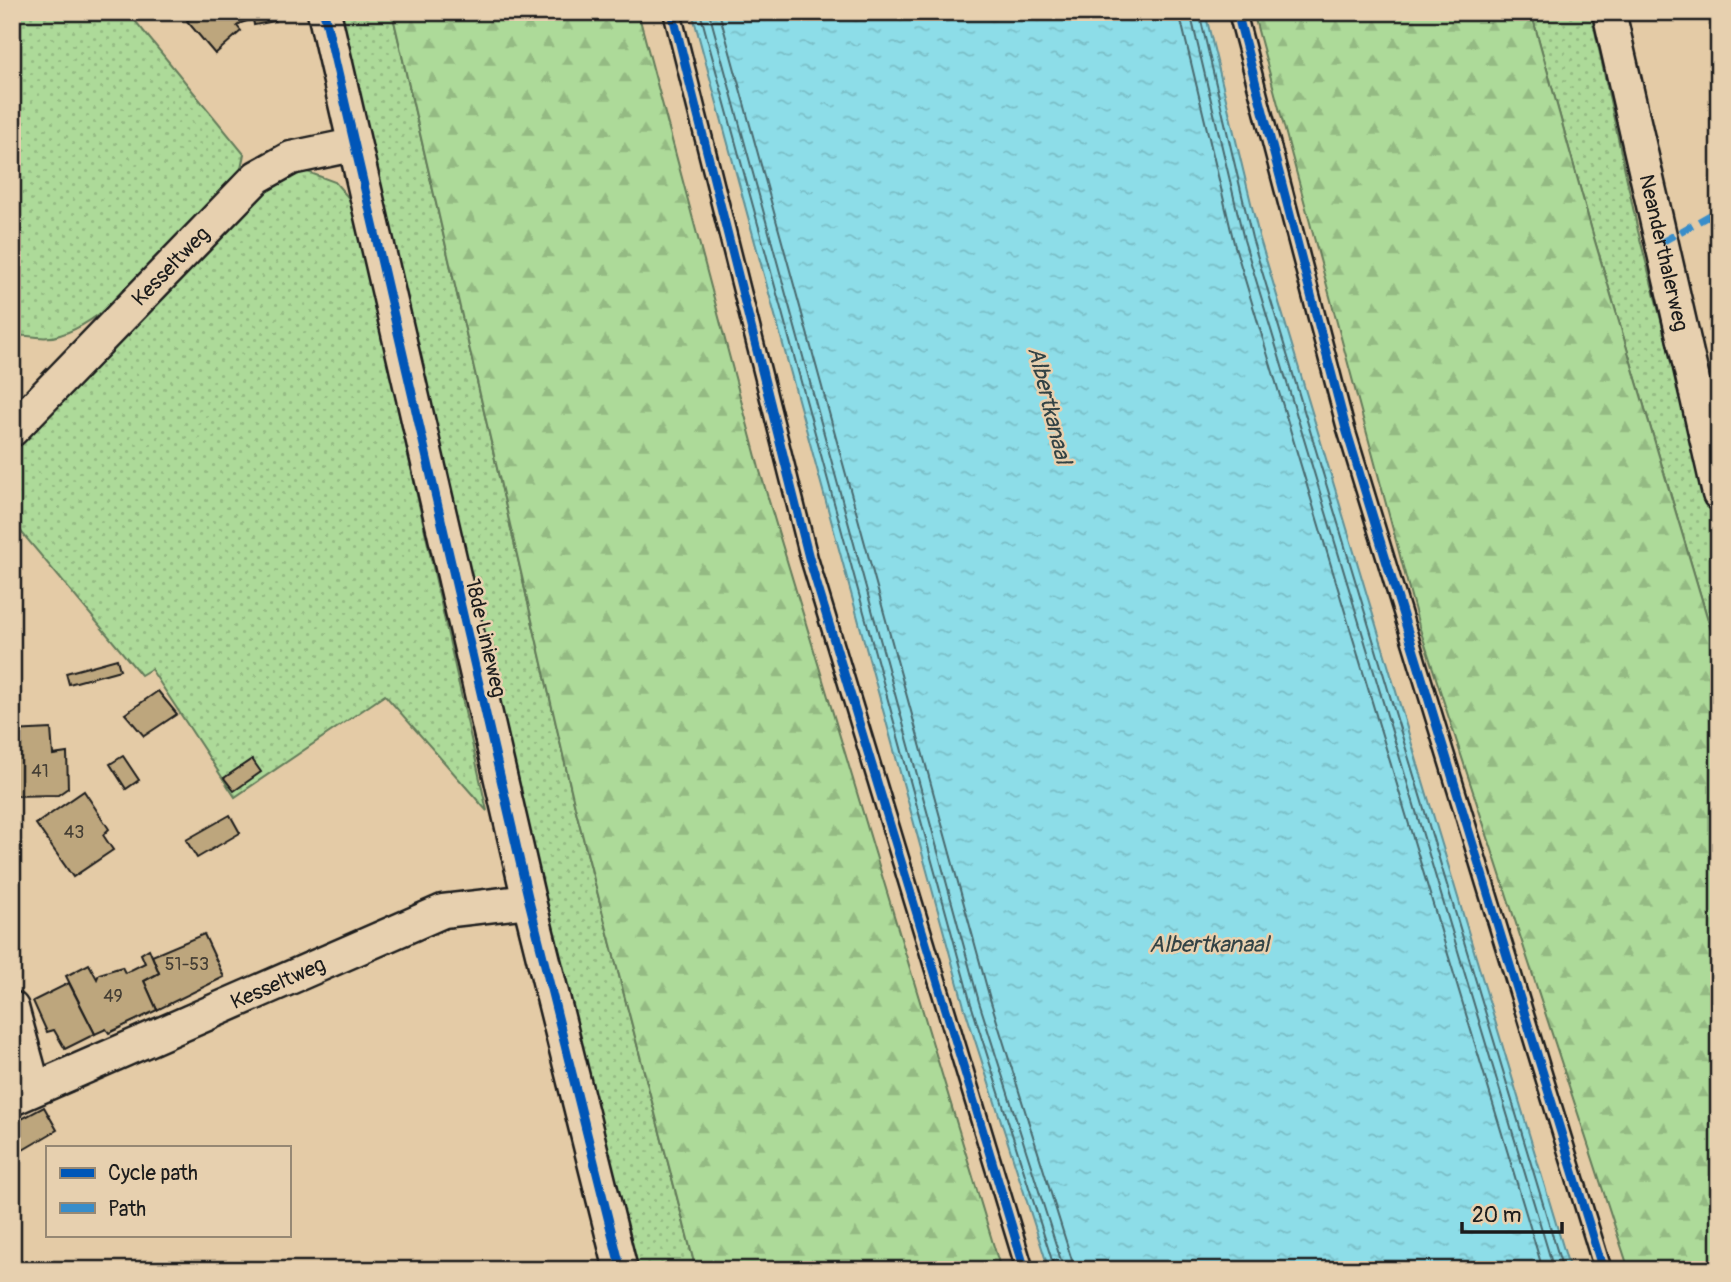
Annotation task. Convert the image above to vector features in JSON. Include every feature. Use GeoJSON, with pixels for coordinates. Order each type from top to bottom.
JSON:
{"type":"FeatureCollection","features":[{"type":"Feature","properties":{"kind":"street","name":"18de Linieweg"},"geometry":{"type":"LineString","coordinates":[[324,12],[529,901],[621,1270]]}},
{"type":"Feature","properties":{"kind":"street","name":"Neanderthalerweg"},"geometry":{"type":"LineString","coordinates":[[1609,12],[1719,494]]}},
{"type":"Feature","properties":{"kind":"street","name":"Kesseltweg"},"geometry":{"type":"LineString","coordinates":[[12,430],[257,177],[291,158],[353,145]]}},
{"type":"Feature","properties":{"kind":"street","name":"Kesseltweg"},"geometry":{"type":"LineString","coordinates":[[12,1008],[23,1093],[443,911],[529,901]]}},
{"type":"Feature","properties":{"kind":"lane"},"geometry":{"type":"LineString","coordinates":[[673,12],[808,558],[1025,1270]]}},
{"type":"Feature","properties":{"kind":"lane"},"geometry":{"type":"LineString","coordinates":[[1237,12],[1346,429],[1603,1270]]}},
{"type":"Feature","properties":{"kind":"green space"},"geometry":{"type":"Polygon","coordinates":[[[12,12],[128,12],[244,154],[240,174],[130,288],[83,325],[50,337],[17,335],[12,330],[12,12]]]}},
{"type":"Feature","properties":{"kind":"green space"},"geometry":{"type":"Polygon","coordinates":[[[338,12],[392,12],[575,807],[696,1270],[625,1270],[338,12]]]}},
{"type":"Feature","properties":{"kind":"green space"},"geometry":{"type":"Polygon","coordinates":[[[392,12],[638,12],[759,468],[1001,1270],[696,1270],[575,807],[392,12]]]}},
{"type":"Feature","properties":{"kind":"green space"},"geometry":{"type":"Polygon","coordinates":[[[1253,12],[1531,12],[1594,238],[1719,657],[1719,1270],[1629,1270],[1419,626],[1253,12]]]}},
{"type":"Feature","properties":{"kind":"green space"},"geometry":{"type":"Polygon","coordinates":[[[1531,12],[1591,12],[1638,231],[1719,545],[1719,657],[1594,238],[1531,12]]]}},
{"type":"Feature","properties":{"kind":"green space"},"geometry":{"type":"Polygon","coordinates":[[[305,171],[335,182],[352,202],[487,811],[385,695],[235,797],[151,669],[141,675],[12,521],[12,449],[253,196],[305,171]]]}},
{"type":"Feature","properties":{"kind":"water","name":"Albertkanaal"},"geometry":{"type":"Polygon","coordinates":[[[692,12],[1205,12],[1259,236],[1570,1270],[1049,1270],[964,1006],[692,12]]]}},
{"type":"Feature","properties":{"kind":"building"},"geometry":{"type":"Polygon","coordinates":[[[196,12],[273,12],[275,21],[254,25],[253,19],[241,23],[237,26],[241,31],[215,54],[187,21],[196,12]]]}},
{"type":"Feature","properties":{"kind":"building"},"geometry":{"type":"Polygon","coordinates":[[[117,659],[120,670],[69,684],[66,673],[117,659]]]}},
{"type":"Feature","properties":{"kind":"building"},"geometry":{"type":"Polygon","coordinates":[[[158,691],[177,714],[144,736],[125,714],[158,691]]]}},
{"type":"Feature","properties":{"kind":"building"},"geometry":{"type":"Polygon","coordinates":[[[51,729],[53,755],[67,753],[68,788],[58,795],[12,796],[12,731],[51,729]]]}},
{"type":"Feature","properties":{"kind":"building"},"geometry":{"type":"Polygon","coordinates":[[[123,756],[139,780],[126,789],[110,764],[123,756]]]}},
{"type":"Feature","properties":{"kind":"building"},"geometry":{"type":"Polygon","coordinates":[[[252,759],[261,772],[234,791],[224,778],[252,759]]]}},
{"type":"Feature","properties":{"kind":"building"},"geometry":{"type":"Polygon","coordinates":[[[84,791],[109,829],[103,835],[113,850],[73,877],[36,824],[84,791]]]}},
{"type":"Feature","properties":{"kind":"building"},"geometry":{"type":"Polygon","coordinates":[[[230,815],[240,833],[197,858],[186,840],[230,815]]]}},
{"type":"Feature","properties":{"kind":"building"},"geometry":{"type":"Polygon","coordinates":[[[204,934],[224,977],[157,1010],[144,981],[159,973],[152,956],[204,934]]]}},
{"type":"Feature","properties":{"kind":"building"},"geometry":{"type":"Polygon","coordinates":[[[149,949],[159,973],[144,981],[157,1010],[109,1033],[106,1029],[95,1034],[66,976],[89,964],[97,979],[99,974],[122,967],[125,973],[145,963],[141,954],[149,949]]]}},
{"type":"Feature","properties":{"kind":"building"},"geometry":{"type":"Polygon","coordinates":[[[69,983],[95,1034],[65,1049],[54,1030],[47,1032],[33,1001],[69,983]]]}},
{"type":"Feature","properties":{"kind":"building"},"geometry":{"type":"Polygon","coordinates":[[[44,1107],[57,1130],[16,1154],[12,1147],[12,1124],[44,1107]]]}},
{"type":"Feature","properties":{"kind":"marked path"},"geometry":{"type":"LineString","coordinates":[[1662,242],[1719,210]]}},
{"type":"Feature","properties":{"kind":"cycle path"},"geometry":{"type":"LineString","coordinates":[[324,12],[529,901],[621,1270]]}},
{"type":"Feature","properties":{"kind":"cycle path"},"geometry":{"type":"LineString","coordinates":[[672,12],[809,558],[1025,1270]]}},
{"type":"Feature","properties":{"kind":"cycle path"},"geometry":{"type":"LineString","coordinates":[[1237,12],[1346,429],[1603,1270]]}}]}
